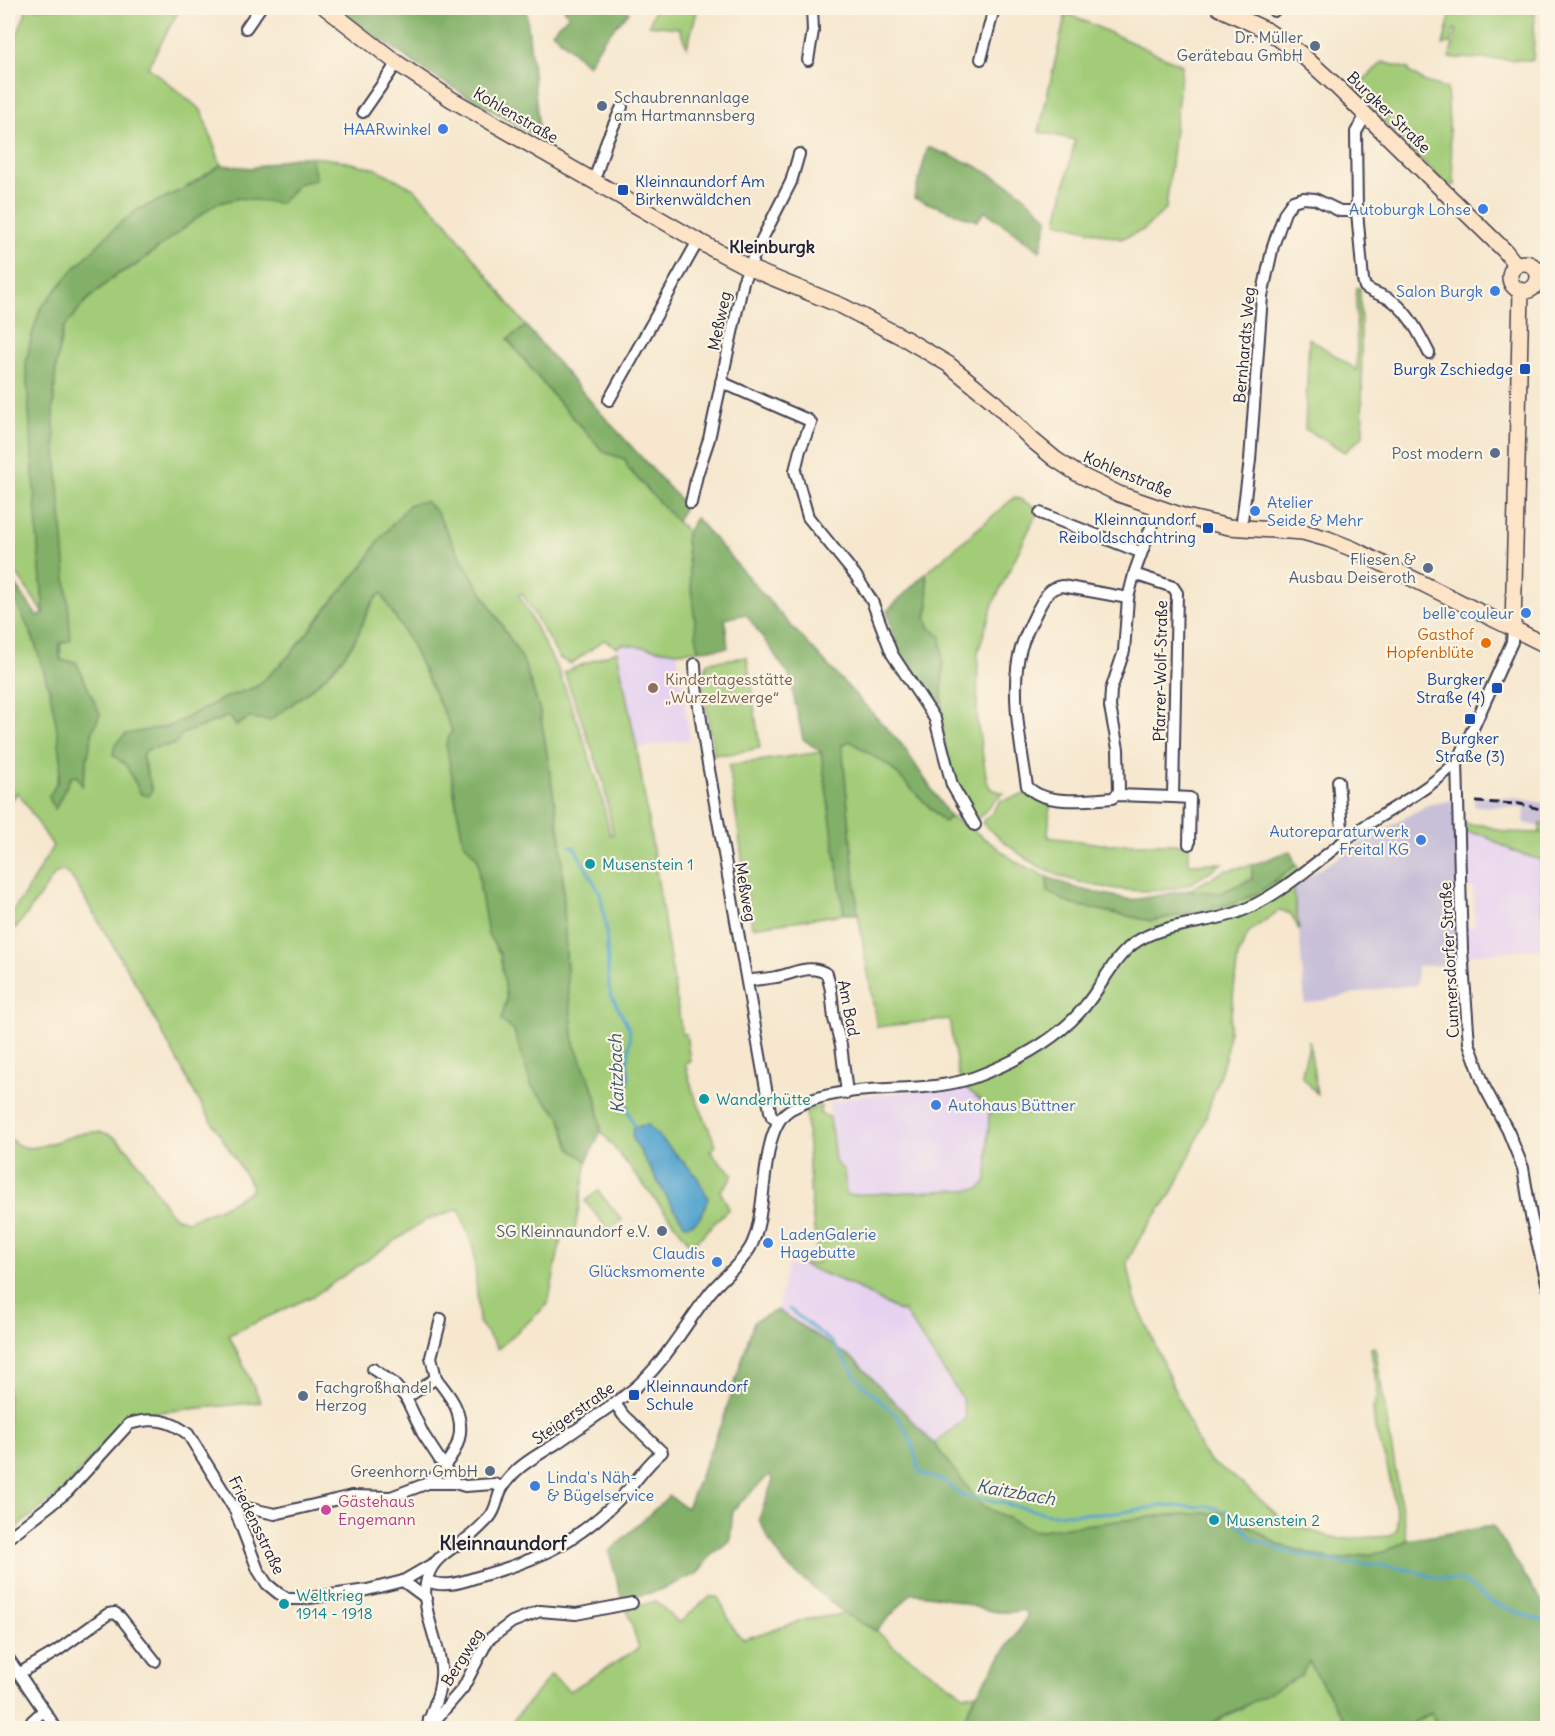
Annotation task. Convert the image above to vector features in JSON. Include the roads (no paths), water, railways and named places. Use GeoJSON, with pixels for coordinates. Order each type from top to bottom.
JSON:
{"type":"FeatureCollection","features":[{"type":"Feature","properties":{"kind":"street"},"geometry":{"type":"LineString","coordinates":[[246,28],[261,8]]}},
{"type":"Feature","properties":{"kind":"street","name":"Kohlenstraße"},"geometry":{"type":"LineString","coordinates":[[326,8],[398,63],[451,99],[698,241],[749,268],[842,306],[948,364],[993,400],[1028,443],[1078,474],[1119,494],[1220,526],[1294,531],[1328,539],[1353,549],[1548,646]]}},
{"type":"Feature","properties":{"kind":"street"},"geometry":{"type":"LineString","coordinates":[[808,60],[813,31],[812,8]]}},
{"type":"Feature","properties":{"kind":"street"},"geometry":{"type":"LineString","coordinates":[[981,59],[994,8]]}},
{"type":"Feature","properties":{"kind":"street","name":"Burgker Straße"},"geometry":{"type":"LineString","coordinates":[[1219,8],[1266,30],[1299,52],[1505,251],[1516,265]]}},
{"type":"Feature","properties":{"kind":"street"},"geometry":{"type":"LineString","coordinates":[[363,112],[398,63]]}},
{"type":"Feature","properties":{"kind":"street"},"geometry":{"type":"LineString","coordinates":[[594,181],[607,140],[622,107]]}},
{"type":"Feature","properties":{"kind":"street"},"geometry":{"type":"LineString","coordinates":[[1366,115],[1356,132],[1357,211],[1363,280],[1365,287],[1395,302],[1419,333],[1429,353]]}},
{"type":"Feature","properties":{"kind":"street","name":"Meßweg"},"geometry":{"type":"LineString","coordinates":[[691,503],[697,475],[709,439],[743,282],[791,182],[799,154]]}},
{"type":"Feature","properties":{"kind":"street","name":"Bernhardts Weg"},"geometry":{"type":"LineString","coordinates":[[1241,528],[1251,450],[1262,296],[1273,246],[1285,212],[1293,201],[1303,198],[1315,199],[1340,211],[1357,211]]}},
{"type":"Feature","properties":{"kind":"street"},"geometry":{"type":"LineString","coordinates":[[609,400],[698,241]]}},
{"type":"Feature","properties":{"kind":"street"},"geometry":{"type":"LineString","coordinates":[[1527,263],[1542,276],[1530,290],[1521,291],[1510,282],[1510,272],[1516,265],[1527,263]]}},
{"type":"Feature","properties":{"kind":"street"},"geometry":{"type":"LineString","coordinates":[[778,1121],[791,1110],[808,1102],[847,1093],[961,1081],[1018,1057],[1057,1034],[1085,1006],[1114,964],[1137,941],[1162,930],[1237,912],[1254,904],[1436,780],[1457,761],[1512,642],[1521,291]]}},
{"type":"Feature","properties":{"kind":"street"},"geometry":{"type":"LineString","coordinates":[[722,382],[811,423],[800,450],[795,471],[808,517],[856,576],[872,600],[892,654],[935,719],[952,785],[975,825]]}},
{"type":"Feature","properties":{"kind":"street"},"geometry":{"type":"LineString","coordinates":[[1117,795],[1119,790],[1118,749],[1110,707],[1111,690],[1124,651],[1128,598],[1134,574],[1140,552],[1158,508]]}},
{"type":"Feature","properties":{"kind":"street"},"geometry":{"type":"LineString","coordinates":[[1040,513],[1140,552]]}},
{"type":"Feature","properties":{"kind":"street","name":"Pfarrer-Wolf-Straße"},"geometry":{"type":"LineString","coordinates":[[1134,574],[1173,587],[1177,593],[1173,797]]}},
{"type":"Feature","properties":{"kind":"street"},"geometry":{"type":"LineString","coordinates":[[1128,598],[1062,586],[1048,591],[1030,623],[1020,650],[1017,673],[1018,716],[1027,786],[1031,791],[1058,800],[1071,801],[1112,798],[1117,795],[1190,798],[1189,844]]}},
{"type":"Feature","properties":{"kind":"street","name":"Meßweg"},"geometry":{"type":"LineString","coordinates":[[695,664],[696,687],[706,753],[770,1111],[772,1117],[778,1121]]}},
{"type":"Feature","properties":{"kind":"street","name":"Cunnersdorfer Straße"},"geometry":{"type":"LineString","coordinates":[[1457,761],[1458,860],[1468,1043],[1485,1088],[1508,1131],[1523,1168],[1531,1216],[1548,1287]]}},
{"type":"Feature","properties":{"kind":"street"},"geometry":{"type":"LineString","coordinates":[[1338,781],[1342,829],[1347,839]]}},
{"type":"Feature","properties":{"kind":"street","name":"Am Bad"},"geometry":{"type":"LineString","coordinates":[[747,981],[809,969],[820,970],[826,974],[841,1045],[847,1093]]}},
{"type":"Feature","properties":{"kind":"street","name":"Steigerstraße"},"geometry":{"type":"LineString","coordinates":[[428,1724],[442,1670],[426,1598],[430,1570],[437,1561],[458,1543],[468,1538],[493,1513],[502,1487],[517,1469],[615,1403],[647,1377],[710,1293],[750,1248],[755,1236],[772,1137],[778,1121]]}},
{"type":"Feature","properties":{"kind":"street"},"geometry":{"type":"LineString","coordinates":[[428,1483],[445,1466],[458,1444],[460,1428],[459,1414],[436,1378],[432,1367],[431,1357],[441,1319]]}},
{"type":"Feature","properties":{"kind":"street"},"geometry":{"type":"LineString","coordinates":[[373,1369],[393,1383],[406,1398],[423,1434],[455,1483]]}},
{"type":"Feature","properties":{"kind":"street"},"geometry":{"type":"LineString","coordinates":[[406,1398],[436,1378]]}},
{"type":"Feature","properties":{"kind":"street"},"geometry":{"type":"LineString","coordinates":[[427,1581],[450,1586],[531,1561],[577,1536],[604,1514],[626,1492],[649,1463],[662,1452],[623,1415],[615,1403]]}},
{"type":"Feature","properties":{"kind":"street","name":"Friedensstraße"},"geometry":{"type":"LineString","coordinates":[[8,1538],[67,1492],[129,1424],[142,1420],[166,1421],[188,1434],[235,1510],[258,1570],[267,1584],[288,1599],[367,1590],[403,1581],[437,1561]]}},
{"type":"Feature","properties":{"kind":"street"},"geometry":{"type":"LineString","coordinates":[[235,1510],[246,1508],[275,1514],[352,1496],[391,1497],[428,1483],[455,1483],[465,1486],[494,1484],[502,1487]]}},
{"type":"Feature","properties":{"kind":"street"},"geometry":{"type":"LineString","coordinates":[[403,1581],[426,1598]]}},
{"type":"Feature","properties":{"kind":"street","name":"Bergweg"},"geometry":{"type":"LineString","coordinates":[[428,1724],[438,1717],[463,1688],[488,1640],[512,1622],[540,1611],[576,1614],[632,1604]]}},
{"type":"Feature","properties":{"kind":"street"},"geometry":{"type":"LineString","coordinates":[[18,1674],[57,1651],[108,1614],[115,1613],[155,1661]]}},
{"type":"Feature","properties":{"kind":"street"},"geometry":{"type":"LineString","coordinates":[[8,1658],[56,1728]]}},
{"type":"Feature","properties":{"kind":"street"},"geometry":{"type":"LineString","coordinates":[[30,1728],[32,1721],[43,1711]]}},
{"type":"Feature","properties":{"kind":"water"},"geometry":{"type":"Polygon","coordinates":[[[648,1125],[696,1175],[708,1198],[701,1216],[695,1222],[685,1225],[632,1137],[634,1127],[648,1125]]]}},
{"type":"Feature","properties":{"kind":"waterway","name":"Kaitzbach"},"geometry":{"type":"LineString","coordinates":[[570,846],[574,847],[600,893],[606,926],[609,987],[629,1028],[627,1109],[636,1129]]}},
{"type":"Feature","properties":{"kind":"waterway","name":"Kaitzbach"},"geometry":{"type":"LineString","coordinates":[[789,1309],[833,1343],[860,1382],[898,1417],[911,1440],[920,1473],[946,1482],[962,1496],[1049,1514],[1115,1513],[1162,1506],[1219,1509]]}},
{"type":"Feature","properties":{"kind":"waterway","name":"Kaitzbach"},"geometry":{"type":"LineString","coordinates":[[1225,1510],[1254,1539],[1287,1552],[1347,1564],[1372,1564],[1463,1581],[1491,1602],[1548,1622]]}},
{"type":"Feature","properties":{"kind":"waterway"},"geometry":{"type":"LineString","coordinates":[[42,1722],[46,1728]]}},
{"type":"Feature","properties":{"kind":"railway"},"geometry":{"type":"LineString","coordinates":[[1476,802],[1520,804],[1548,811]]}},
{"type":"Feature","properties":{"kind":"place","name":"Dr. Müller Gerätebau GmbH"},"geometry":{"type":"Point","coordinates":[1315,46]}},
{"type":"Feature","properties":{"kind":"place","name":"Schaubrennanlage am Hartmannsberg"},"geometry":{"type":"Point","coordinates":[602,106]}},
{"type":"Feature","properties":{"kind":"place","name":"HAARwinkel"},"geometry":{"type":"Point","coordinates":[443,129]}},
{"type":"Feature","properties":{"kind":"place","name":"Kleinnaundorf Am Birkenwäldchen"},"geometry":{"type":"Point","coordinates":[623,190]}},
{"type":"Feature","properties":{"kind":"place","name":"Autoburgk Lohse"},"geometry":{"type":"Point","coordinates":[1483,209]}},
{"type":"Feature","properties":{"kind":"place","name":"Salon Burgk"},"geometry":{"type":"Point","coordinates":[1495,291]}},
{"type":"Feature","properties":{"kind":"place","name":"Burgk Zschiedge"},"geometry":{"type":"Point","coordinates":[1525,369]}},
{"type":"Feature","properties":{"kind":"place","name":"Post modern"},"geometry":{"type":"Point","coordinates":[1495,453]}},
{"type":"Feature","properties":{"kind":"place","name":"Atelier Seide & Mehr"},"geometry":{"type":"Point","coordinates":[1255,511]}},
{"type":"Feature","properties":{"kind":"place","name":"Kleinnaundorf Reiboldschachtring"},"geometry":{"type":"Point","coordinates":[1208,528]}},
{"type":"Feature","properties":{"kind":"place","name":"Fliesen & Ausbau Deiseroth"},"geometry":{"type":"Point","coordinates":[1428,568]}},
{"type":"Feature","properties":{"kind":"place","name":"belle couleur"},"geometry":{"type":"Point","coordinates":[1526,613]}},
{"type":"Feature","properties":{"kind":"place","name":"Gasthof Hopfenblüte"},"geometry":{"type":"Point","coordinates":[1486,643]}},
{"type":"Feature","properties":{"kind":"place","name":"Kindertagesstätte „Wurzelzwerge“"},"geometry":{"type":"Point","coordinates":[653,688]}},
{"type":"Feature","properties":{"kind":"place","name":"Burgker Straße (4)"},"geometry":{"type":"Point","coordinates":[1497,688]}},
{"type":"Feature","properties":{"kind":"place","name":"Burgker Straße (3)"},"geometry":{"type":"Point","coordinates":[1470,719]}},
{"type":"Feature","properties":{"kind":"place","name":"Autoreparaturwerk Freital KG"},"geometry":{"type":"Point","coordinates":[1421,840]}},
{"type":"Feature","properties":{"kind":"place","name":"Musenstein 1"},"geometry":{"type":"Point","coordinates":[590,864]}},
{"type":"Feature","properties":{"kind":"place","name":"Wanderhütte"},"geometry":{"type":"Point","coordinates":[704,1099]}},
{"type":"Feature","properties":{"kind":"place","name":"Autohaus Büttner"},"geometry":{"type":"Point","coordinates":[936,1105]}},
{"type":"Feature","properties":{"kind":"place","name":"SG Kleinnaundorf e.V."},"geometry":{"type":"Point","coordinates":[662,1231]}},
{"type":"Feature","properties":{"kind":"place","name":"LadenGalerie Hagebutte"},"geometry":{"type":"Point","coordinates":[768,1243]}},
{"type":"Feature","properties":{"kind":"place","name":"Claudis Glücksmomente"},"geometry":{"type":"Point","coordinates":[717,1262]}},
{"type":"Feature","properties":{"kind":"place","name":"Kleinnaundorf Schule"},"geometry":{"type":"Point","coordinates":[634,1395]}},
{"type":"Feature","properties":{"kind":"place","name":"Fachgroßhandel Herzog"},"geometry":{"type":"Point","coordinates":[303,1396]}},
{"type":"Feature","properties":{"kind":"place","name":"Greenhorn GmbH"},"geometry":{"type":"Point","coordinates":[490,1471]}},
{"type":"Feature","properties":{"kind":"place","name":"Linda's Näh- & Bügelservice"},"geometry":{"type":"Point","coordinates":[535,1486]}},
{"type":"Feature","properties":{"kind":"place","name":"Gästehaus Engemann"},"geometry":{"type":"Point","coordinates":[326,1510]}},
{"type":"Feature","properties":{"kind":"place","name":"Musenstein 2"},"geometry":{"type":"Point","coordinates":[1214,1520]}},
{"type":"Feature","properties":{"kind":"place","name":"Weltkrieg 1914 - 1918"},"geometry":{"type":"Point","coordinates":[284,1604]}},
{"type":"Feature","properties":{"kind":"district","name":"Kleinburgk"},"geometry":{"type":"Point","coordinates":[772,246]}},
{"type":"Feature","properties":{"kind":"district","name":"Kleinnaundorf"},"geometry":{"type":"Point","coordinates":[503,1542]}}]}
